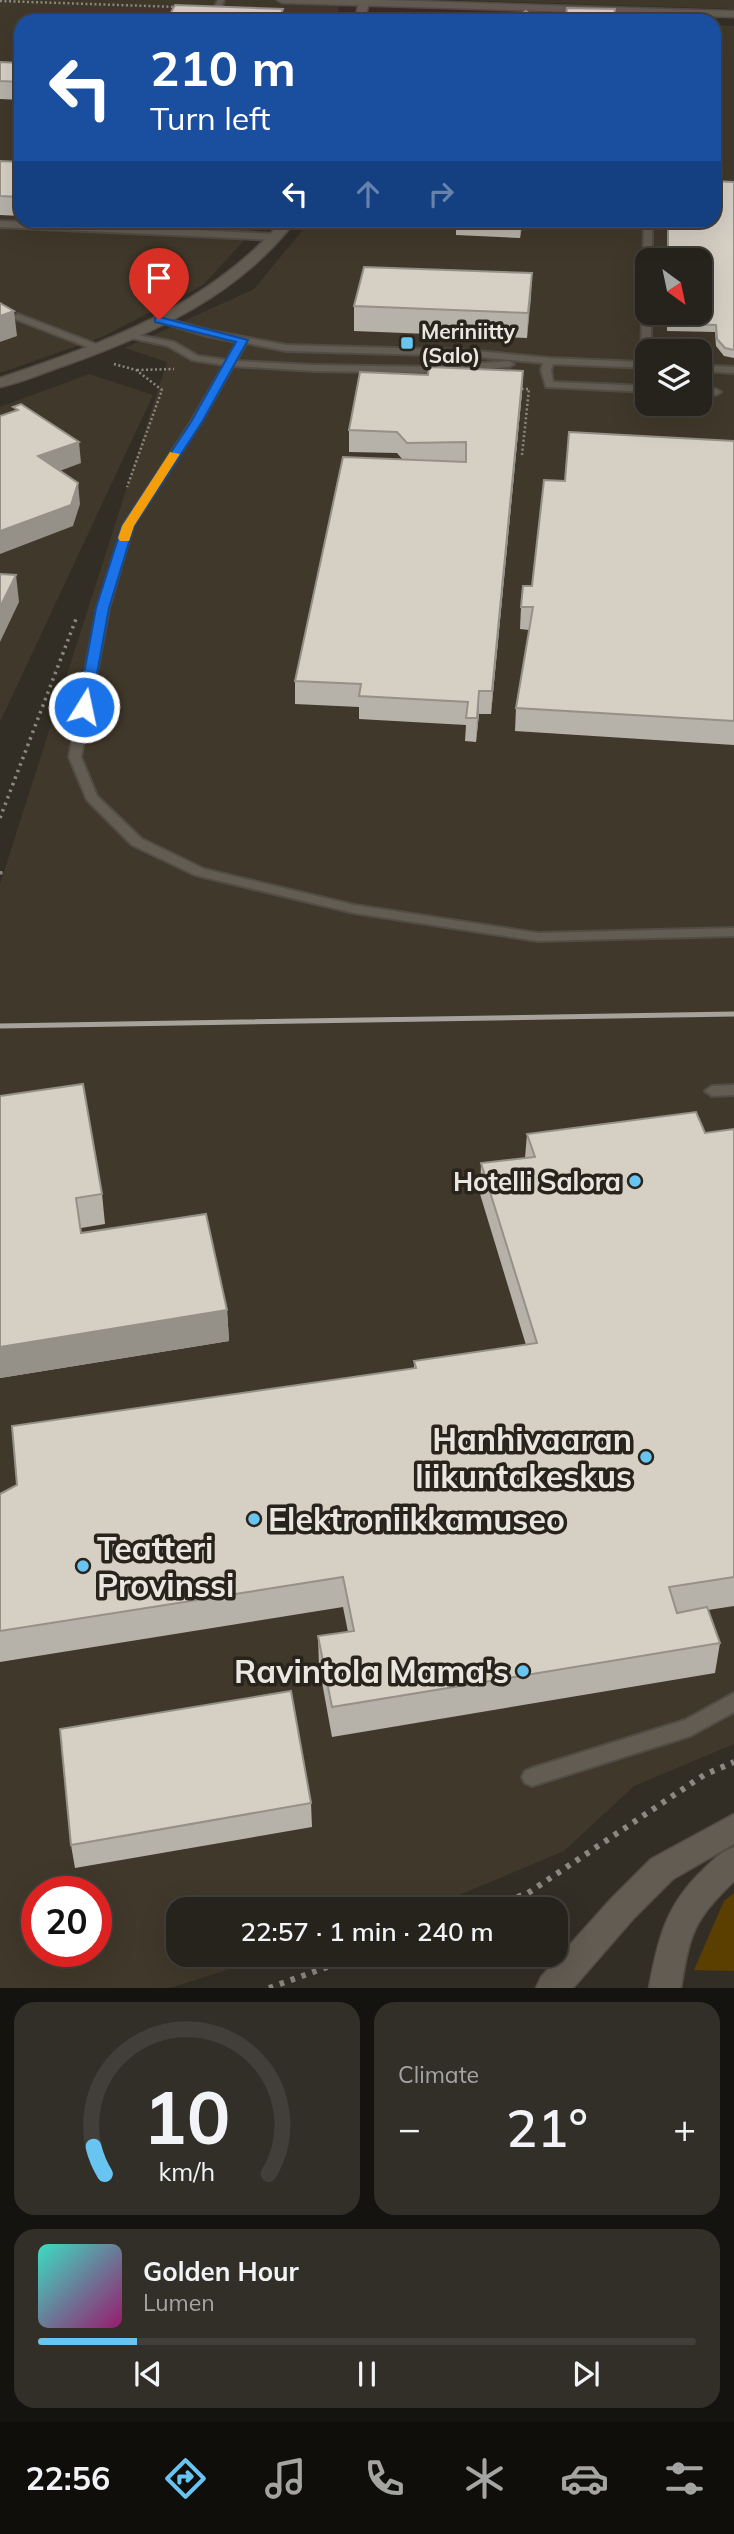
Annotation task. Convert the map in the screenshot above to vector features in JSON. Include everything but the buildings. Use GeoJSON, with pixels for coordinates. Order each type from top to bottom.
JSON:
{"type":"FeatureCollection","features":[{"type":"Feature","properties":{"kind":"street"},"geometry":{"type":"LineString","coordinates":[[282,0],[364,1],[610,14]]}},
{"type":"Feature","properties":{"kind":"street"},"geometry":{"type":"LineString","coordinates":[[0,383],[98,348],[159,320],[221,285],[277,237],[283,228]]}},
{"type":"Feature","properties":{"kind":"street"},"geometry":{"type":"LineString","coordinates":[[552,1988],[622,1909],[662,1869],[734,1828]]}},
{"type":"Feature","properties":{"kind":"street"},"geometry":{"type":"LineString","coordinates":[[665,1988],[674,1937],[695,1898],[734,1861]]}},
{"type":"Feature","properties":{"kind":"lane"},"geometry":{"type":"LineString","coordinates":[[215,14],[221,0]]}},
{"type":"Feature","properties":{"kind":"lane"},"geometry":{"type":"LineString","coordinates":[[85,228],[277,237]]}},
{"type":"Feature","properties":{"kind":"lane"},"geometry":{"type":"LineString","coordinates":[[647,339],[648,228]]}},
{"type":"Feature","properties":{"kind":"lane"},"geometry":{"type":"LineString","coordinates":[[18,317],[98,348]]}},
{"type":"Feature","properties":{"kind":"lane"},"geometry":{"type":"LineString","coordinates":[[159,320],[286,348],[467,353],[549,362],[635,365]]}},
{"type":"Feature","properties":{"kind":"lane"},"geometry":{"type":"LineString","coordinates":[[130,335],[171,344],[195,358],[230,363],[432,370],[549,362]]}},
{"type":"Feature","properties":{"kind":"lane"},"geometry":{"type":"LineString","coordinates":[[243,340],[196,422],[128,526],[103,608],[75,757],[90,797],[137,842],[200,872],[354,909],[538,937],[734,933]]}},
{"type":"Feature","properties":{"kind":"lane"},"geometry":{"type":"LineString","coordinates":[[549,362],[546,370],[549,385],[635,388]]}},
{"type":"Feature","properties":{"kind":"lane"},"geometry":{"type":"LineString","coordinates":[[712,369],[734,370]]}},
{"type":"Feature","properties":{"kind":"lane"},"geometry":{"type":"LineString","coordinates":[[712,392],[716,392]]}},
{"type":"Feature","properties":{"kind":"lane"},"geometry":{"type":"LineString","coordinates":[[712,1091],[734,1090]]}},
{"type":"Feature","properties":{"kind":"lane"},"geometry":{"type":"LineString","coordinates":[[532,1777],[690,1727],[734,1702]]}},
{"type":"Feature","properties":{"kind":"path"},"geometry":{"type":"LineString","coordinates":[[0,1],[218,8]]}},
{"type":"Feature","properties":{"kind":"path"},"geometry":{"type":"LineString","coordinates":[[79,355],[136,370],[162,390],[127,487]]}},
{"type":"Feature","properties":{"kind":"path"},"geometry":{"type":"LineString","coordinates":[[516,389],[529,389],[522,455]]}},
{"type":"Feature","properties":{"kind":"path"},"geometry":{"type":"LineString","coordinates":[[0,818],[78,615]]}},
{"type":"Feature","properties":{"kind":"path"},"geometry":{"type":"LineString","coordinates":[[517,1897],[528,1893],[704,1775],[734,1762]]}},
{"type":"Feature","properties":{"kind":"path"},"geometry":{"type":"LineString","coordinates":[[269,1988],[327,1967]]}},
{"type":"Feature","properties":{"kind":"shaded area"},"geometry":{"type":"Polygon","coordinates":[[[0,0],[341,0],[337,14],[14,14],[14,228],[256,228],[203,285],[102,337],[0,373],[0,0]]]}},
{"type":"Feature","properties":{"kind":"shaded area"},"geometry":{"type":"Polygon","coordinates":[[[454,0],[734,0],[734,9],[454,0]]]}},
{"type":"Feature","properties":{"kind":"shaded area"},"geometry":{"type":"Polygon","coordinates":[[[721,25],[734,26],[734,1744],[634,1786],[564,1851],[454,1897],[166,1897],[166,1967],[236,1967],[170,1988],[0,1988],[0,884],[167,362],[125,348],[254,289],[304,228],[721,228],[721,25]]]}},
{"type":"Feature","properties":{"kind":"shaded area"},"geometry":{"type":"Polygon","coordinates":[[[89,374],[153,395],[0,722],[0,407],[89,374]]]}},
{"type":"Feature","properties":{"kind":"shaded area"},"geometry":{"type":"Polygon","coordinates":[[[734,1893],[734,1971],[694,1970],[724,1901],[734,1893]]]}},
{"type":"Feature","properties":{"kind":"railway"},"geometry":{"type":"LineString","coordinates":[[0,1026],[734,1014]]}},
{"type":"Feature","properties":{"kind":"slow traffic"},"geometry":{"type":"LineString","coordinates":[[124,538],[128,526],[174,454]]}},
{"type":"Feature","properties":{"kind":"place","name":"Meriniitty (Salo)"},"geometry":{"type":"Point","coordinates":[407,343]}},
{"type":"Feature","properties":{"kind":"place","name":"Hotelli Salora"},"geometry":{"type":"Point","coordinates":[635,1181]}},
{"type":"Feature","properties":{"kind":"place","name":"Hanhivaaran liikuntakeskus"},"geometry":{"type":"Point","coordinates":[646,1457]}},
{"type":"Feature","properties":{"kind":"place","name":"Elektroniikkamuseo"},"geometry":{"type":"Point","coordinates":[254,1519]}},
{"type":"Feature","properties":{"kind":"place","name":"Teatteri Provinssi"},"geometry":{"type":"Point","coordinates":[83,1566]}},
{"type":"Feature","properties":{"kind":"place","name":"Ravintola Mama's"},"geometry":{"type":"Point","coordinates":[523,1671]}},
{"type":"Feature","properties":{"kind":"route"},"geometry":{"type":"LineString","coordinates":[[84,707],[103,608],[128,526],[196,422],[243,340],[159,320]]}}]}
